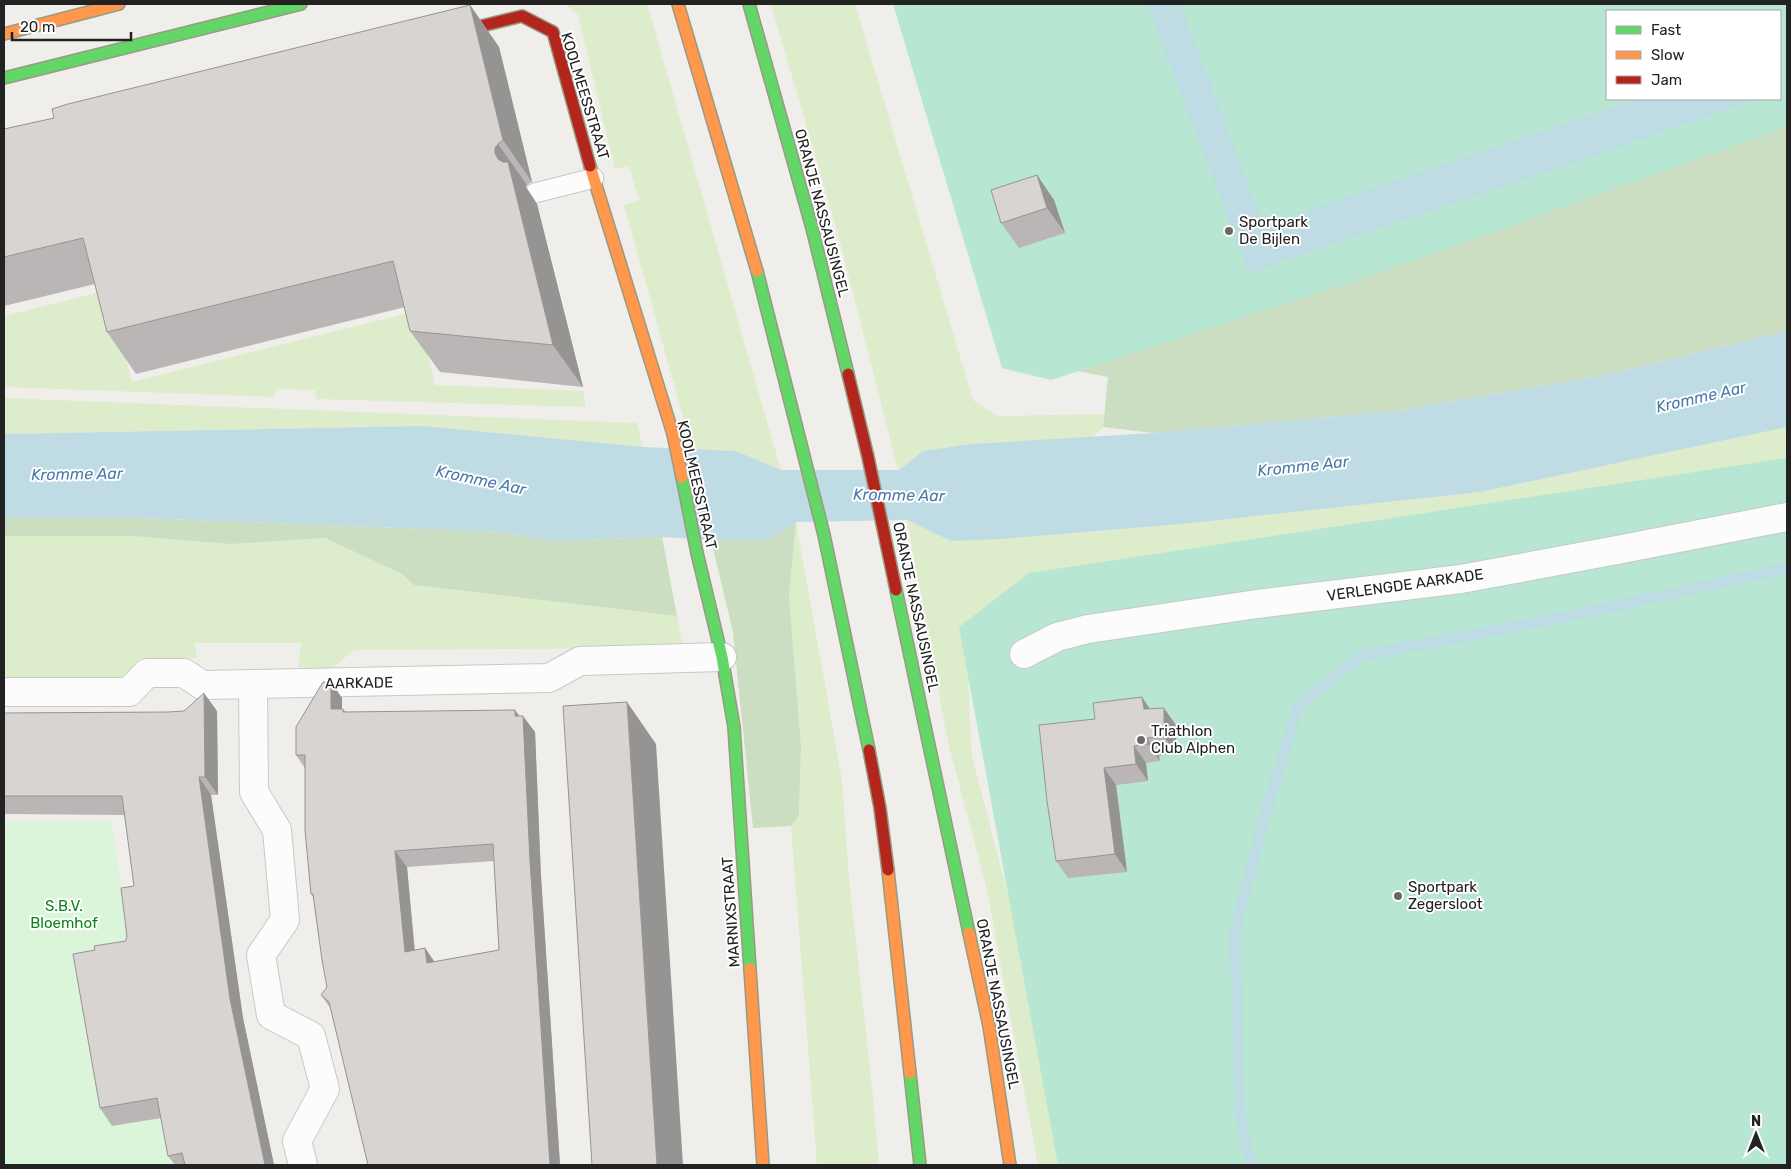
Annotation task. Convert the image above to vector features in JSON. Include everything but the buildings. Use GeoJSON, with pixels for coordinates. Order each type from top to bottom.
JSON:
{"type":"FeatureCollection","features":[{"type":"Feature","properties":{"kind":"main road"},"geometry":{"type":"LineString","coordinates":[[4,34],[118,4]]}},
{"type":"Feature","properties":{"kind":"main road"},"geometry":{"type":"LineString","coordinates":[[4,78],[301,4]]}},
{"type":"Feature","properties":{"kind":"main road"},"geometry":{"type":"LineString","coordinates":[[678,4],[766,303],[824,535],[860,701],[880,808],[920,1165]]}},
{"type":"Feature","properties":{"kind":"main road","name":"ORANJE NASSAUSINGEL"},"geometry":{"type":"LineString","coordinates":[[749,4],[812,228],[868,457],[989,1026],[1010,1165]]}},
{"type":"Feature","properties":{"kind":"main road","name":"KOOLMEESSTRAAT"},"geometry":{"type":"LineString","coordinates":[[436,38],[522,16],[553,32],[594,178],[673,434],[697,553],[722,657]]}},
{"type":"Feature","properties":{"kind":"main road","name":"MARNIXSTRAAT"},"geometry":{"type":"LineString","coordinates":[[722,657],[734,727],[763,1165]]}},
{"type":"Feature","properties":{"kind":"street","name":"VERLENGDE AARKADE"},"geometry":{"type":"LineString","coordinates":[[1024,654],[1057,636],[1088,629],[1257,604],[1461,579],[1787,517]]}},
{"type":"Feature","properties":{"kind":"street","name":"AARKADE"},"geometry":{"type":"LineString","coordinates":[[4,692],[129,692],[147,673],[184,673],[202,685],[549,678],[580,661],[722,657]]}},
{"type":"Feature","properties":{"kind":"street"},"geometry":{"type":"LineString","coordinates":[[253,685],[254,792],[277,830],[285,920],[261,955],[271,1015],[311,1036],[325,1089],[297,1141],[303,1165]]}},
{"type":"Feature","properties":{"kind":"lane"},"geometry":{"type":"LineString","coordinates":[[535,193],[594,178]]}},
{"type":"Feature","properties":{"kind":"green space"},"geometry":{"type":"Polygon","coordinates":[[[566,4],[647,4],[781,470],[736,451],[692,449],[624,205],[639,200],[629,166],[615,169],[578,15],[566,4]]]}},
{"type":"Feature","properties":{"kind":"green space"},"geometry":{"type":"Polygon","coordinates":[[[771,4],[855,4],[973,400],[998,416],[1104,414],[1103,427],[1092,437],[971,444],[923,451],[900,478],[838,234],[771,4]]]}},
{"type":"Feature","properties":{"kind":"green space","name":"Sportpark De Bijlen"},"geometry":{"type":"Polygon","coordinates":[[[893,4],[1787,4],[1787,127],[1365,278],[1051,380],[1002,368],[893,4]]]}},
{"type":"Feature","properties":{"kind":"green space"},"geometry":{"type":"Polygon","coordinates":[[[1787,95],[1787,331],[1605,375],[1394,411],[1154,433],[1103,427],[1108,377],[1016,359],[1249,273],[1772,100],[1781,100],[1781,97],[1787,95]]]}},
{"type":"Feature","properties":{"kind":"green space"},"geometry":{"type":"Polygon","coordinates":[[[109,290],[132,382],[417,311],[435,385],[583,391],[586,407],[316,399],[315,390],[277,389],[274,397],[4,387],[4,316],[109,290]]]}},
{"type":"Feature","properties":{"kind":"green space"},"geometry":{"type":"Polygon","coordinates":[[[4,398],[637,423],[643,447],[424,426],[4,434],[4,398]]]}},
{"type":"Feature","properties":{"kind":"green space"},"geometry":{"type":"Polygon","coordinates":[[[1787,427],[1787,497],[973,665],[968,684],[972,756],[1003,876],[1037,993],[1110,1165],[1038,1165],[987,890],[948,742],[907,520],[951,541],[1002,539],[1182,524],[1480,492],[1787,427]]]}},
{"type":"Feature","properties":{"kind":"green space","name":"Sportpark Zegersloot"},"geometry":{"type":"Polygon","coordinates":[[[1787,458],[1787,1165],[1058,1165],[959,627],[1029,573],[1787,458]]]}},
{"type":"Feature","properties":{"kind":"green space"},"geometry":{"type":"Polygon","coordinates":[[[4,518],[142,518],[503,532],[554,541],[662,537],[677,616],[414,585],[402,574],[325,538],[231,544],[132,536],[4,536],[4,518]]]}},
{"type":"Feature","properties":{"kind":"green space"},"geometry":{"type":"Polygon","coordinates":[[[796,522],[842,780],[849,879],[879,1165],[817,1165],[791,826],[799,815],[801,746],[789,596],[796,522]]]}},
{"type":"Feature","properties":{"kind":"green space"},"geometry":{"type":"Polygon","coordinates":[[[796,522],[789,596],[801,746],[799,815],[791,826],[753,828],[733,632],[711,540],[767,540],[796,522]]]}},
{"type":"Feature","properties":{"kind":"green space"},"geometry":{"type":"Polygon","coordinates":[[[4,536],[132,536],[231,544],[325,538],[402,574],[414,585],[677,616],[683,648],[354,650],[330,670],[298,667],[301,643],[195,643],[197,658],[141,658],[120,679],[4,677],[4,536]]]}},
{"type":"Feature","properties":{"kind":"green space","name":"S.B.V. Bloemhof"},"geometry":{"type":"Polygon","coordinates":[[[4,821],[112,821],[131,961],[171,1165],[4,1165],[4,821]]]}},
{"type":"Feature","properties":{"kind":"water"},"geometry":{"type":"Polygon","coordinates":[[[1147,4],[1180,4],[1264,226],[1633,100],[1756,100],[1249,273],[1147,4]]]}},
{"type":"Feature","properties":{"kind":"water","name":"Kromme Aar"},"geometry":{"type":"Polygon","coordinates":[[[1787,331],[1787,427],[1480,492],[1182,524],[1002,539],[951,541],[907,520],[796,522],[767,540],[711,540],[662,537],[554,541],[503,532],[142,518],[4,518],[4,434],[424,426],[643,447],[736,451],[781,470],[899,470],[923,451],[971,444],[1154,433],[1394,411],[1605,375],[1787,331]]]}},
{"type":"Feature","properties":{"kind":"waterway"},"geometry":{"type":"LineString","coordinates":[[1251,1165],[1240,1113],[1235,930],[1266,812],[1298,706],[1361,656],[1565,617],[1787,568]]}},
{"type":"Feature","properties":{"kind":"traffic: fast"},"geometry":{"type":"LineString","coordinates":[[4,78],[301,4]]}},
{"type":"Feature","properties":{"kind":"traffic: fast"},"geometry":{"type":"LineString","coordinates":[[749,4],[812,228],[848,374]]}},
{"type":"Feature","properties":{"kind":"traffic: fast"},"geometry":{"type":"LineString","coordinates":[[757,271],[824,535],[869,750]]}},
{"type":"Feature","properties":{"kind":"traffic: fast"},"geometry":{"type":"LineString","coordinates":[[682,477],[697,553],[722,657],[734,727],[750,969]]}},
{"type":"Feature","properties":{"kind":"traffic: fast"},"geometry":{"type":"LineString","coordinates":[[896,590],[969,933]]}},
{"type":"Feature","properties":{"kind":"traffic: fast"},"geometry":{"type":"LineString","coordinates":[[910,1073],[920,1165]]}},
{"type":"Feature","properties":{"kind":"traffic: slow"},"geometry":{"type":"LineString","coordinates":[[4,34],[119,4]]}},
{"type":"Feature","properties":{"kind":"traffic: slow"},"geometry":{"type":"LineString","coordinates":[[678,4],[757,271]]}},
{"type":"Feature","properties":{"kind":"traffic: slow"},"geometry":{"type":"LineString","coordinates":[[590,166],[673,434],[682,477]]}},
{"type":"Feature","properties":{"kind":"traffic: slow"},"geometry":{"type":"LineString","coordinates":[[888,870],[910,1073]]}},
{"type":"Feature","properties":{"kind":"traffic: slow"},"geometry":{"type":"LineString","coordinates":[[969,933],[989,1026],[1010,1165]]}},
{"type":"Feature","properties":{"kind":"traffic: slow"},"geometry":{"type":"LineString","coordinates":[[750,969],[763,1165]]}},
{"type":"Feature","properties":{"kind":"traffic: jam"},"geometry":{"type":"LineString","coordinates":[[449,34],[522,16],[553,32],[590,166]]}},
{"type":"Feature","properties":{"kind":"traffic: jam"},"geometry":{"type":"LineString","coordinates":[[848,374],[868,457],[896,590]]}},
{"type":"Feature","properties":{"kind":"traffic: jam"},"geometry":{"type":"LineString","coordinates":[[869,750],[880,808],[888,870]]}},
{"type":"Feature","properties":{"kind":"place","name":"Sportpark De Bijlen"},"geometry":{"type":"Point","coordinates":[1229,231]}},
{"type":"Feature","properties":{"kind":"place","name":"Triathlon Club Alphen"},"geometry":{"type":"Point","coordinates":[1141,740]}},
{"type":"Feature","properties":{"kind":"place","name":"Sportpark Zegersloot"},"geometry":{"type":"Point","coordinates":[1398,896]}}]}
